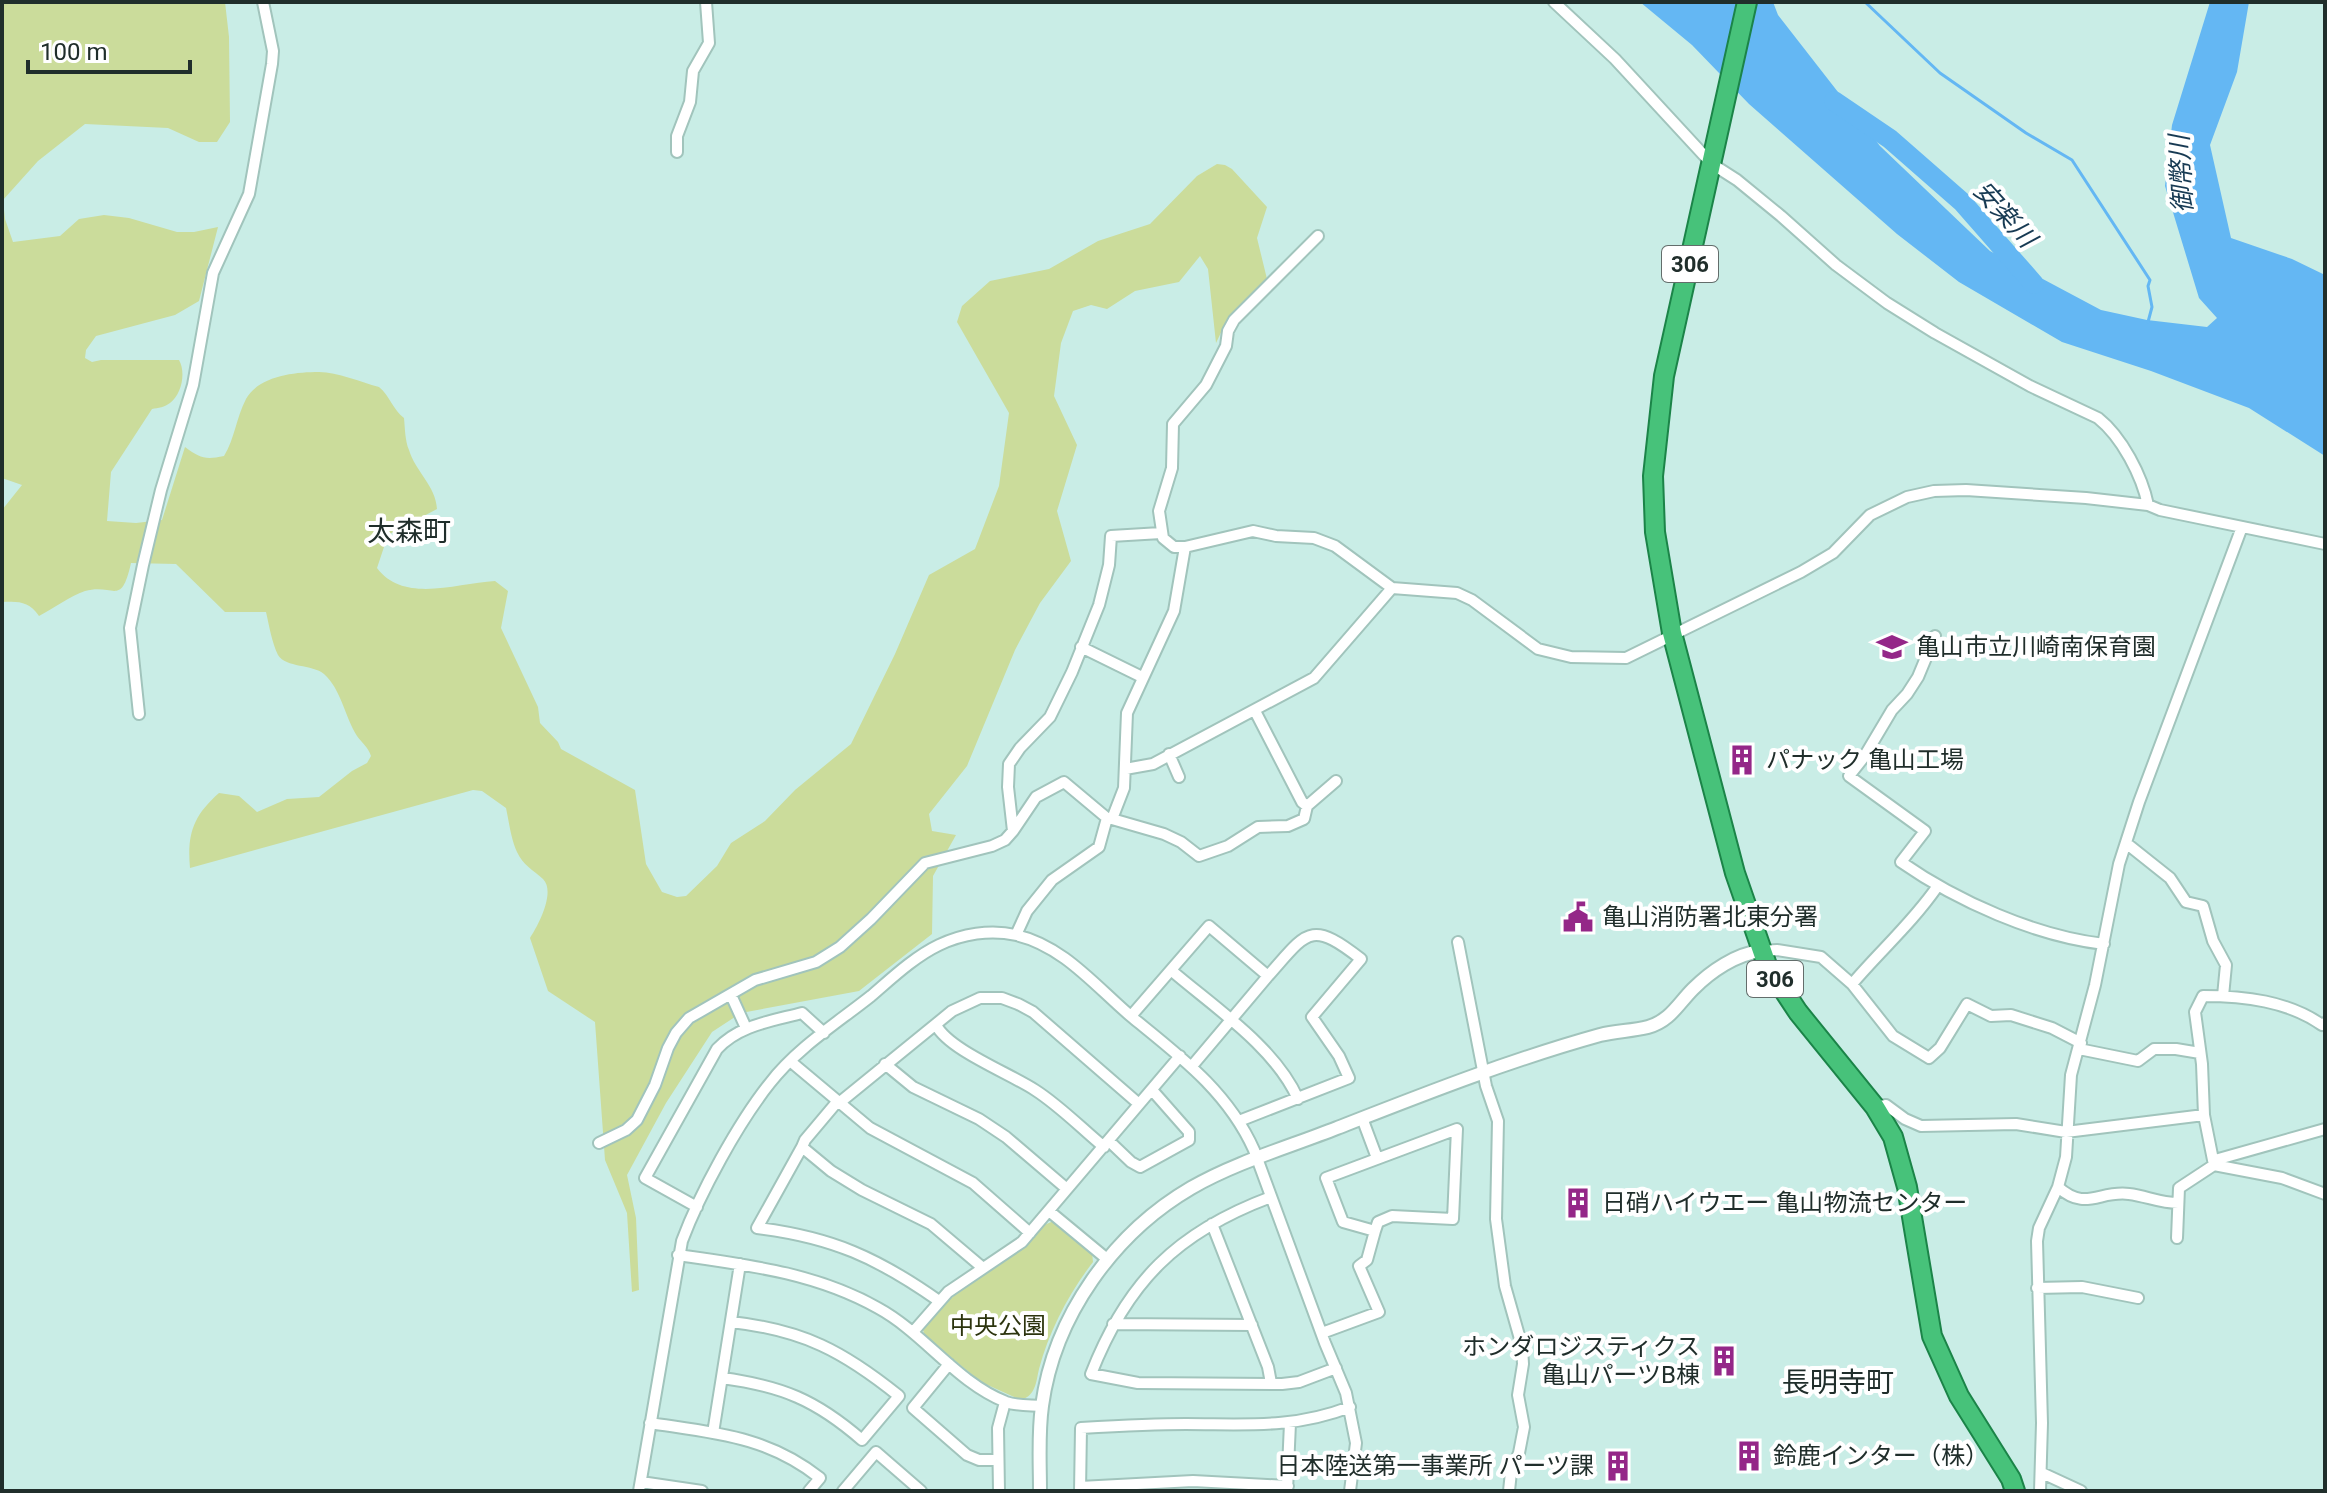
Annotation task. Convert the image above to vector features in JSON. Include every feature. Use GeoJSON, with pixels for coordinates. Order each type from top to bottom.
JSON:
{"type":"FeatureCollection","features":[{"type":"Feature","properties":{"kind":"highway","name":"306"},"geometry":{"type":"LineString","coordinates":[[1747,2],[1664,376],[1658,418],[1653,476],[1655,532],[1672,633],[1735,873],[1761,951],[1782,990],[1886,1122],[1901,1160],[1932,1336],[1959,1396],[2011,1479],[2015,1491]]}},
{"type":"Feature","properties":{"kind":"street"},"geometry":{"type":"LineString","coordinates":[[139,714],[130,628],[161,490],[193,385],[213,273],[249,194],[273,51],[263,2]]}},
{"type":"Feature","properties":{"kind":"street"},"geometry":{"type":"LineString","coordinates":[[677,152],[677,136],[690,102],[693,71],[709,43],[706,2]]}},
{"type":"Feature","properties":{"kind":"street"},"geometry":{"type":"LineString","coordinates":[[1554,2],[1713,158],[1836,265],[1887,303],[1986,362],[2098,418],[2126,455],[2145,492],[2148,505]]}},
{"type":"Feature","properties":{"kind":"street"},"geometry":{"type":"LineString","coordinates":[[1318,236],[1234,320],[1228,331],[1226,346],[1206,385],[1173,424],[1172,468],[1159,511],[1161,533],[1174,547],[1253,531],[1314,538],[1335,546],[1392,588],[1457,593],[1472,600],[1538,649],[1571,657],[1626,658],[1764,591],[1833,553],[1870,515],[1907,497],[1934,491],[1966,490],[2148,505],[2325,544]]}},
{"type":"Feature","properties":{"kind":"street"},"geometry":{"type":"LineString","coordinates":[[2040,1491],[2037,1241],[2066,1157],[2071,1075],[2104,944],[2119,864],[2242,527]]}},
{"type":"Feature","properties":{"kind":"street"},"geometry":{"type":"LineString","coordinates":[[1013,831],[1009,764],[1050,717],[1092,626],[1107,578],[1111,536],[1161,533]]}},
{"type":"Feature","properties":{"kind":"street"},"geometry":{"type":"LineString","coordinates":[[1016,935],[1027,911],[1052,880],[1099,847],[1124,788],[1127,713],[1174,611],[1185,547]]}},
{"type":"Feature","properties":{"kind":"street"},"geometry":{"type":"LineString","coordinates":[[1125,769],[1153,764],[1314,678],[1392,588]]}},
{"type":"Feature","properties":{"kind":"street"},"geometry":{"type":"LineString","coordinates":[[1935,636],[1918,677],[1892,710],[1849,776],[1925,831],[1901,862],[1937,887],[2034,928],[2080,942],[2104,944]]}},
{"type":"Feature","properties":{"kind":"street"},"geometry":{"type":"LineString","coordinates":[[1081,647],[1142,677]]}},
{"type":"Feature","properties":{"kind":"street"},"geometry":{"type":"LineString","coordinates":[[1255,711],[1302,802],[1307,806]]}},
{"type":"Feature","properties":{"kind":"street"},"geometry":{"type":"LineString","coordinates":[[1169,754],[1179,777]]}},
{"type":"Feature","properties":{"kind":"street"},"geometry":{"type":"LineString","coordinates":[[599,1143],[626,1130],[637,1120],[655,1085],[668,1048],[689,1018],[755,980],[816,962],[840,947],[925,863],[1005,840],[1036,797],[1064,782],[1110,818],[1164,834],[1199,856],[1228,846],[1258,827],[1293,825],[1304,819],[1307,806],[1336,781]]}},
{"type":"Feature","properties":{"kind":"street"},"geometry":{"type":"LineString","coordinates":[[2126,843],[2170,878],[2186,902],[2203,906],[2213,941],[2226,965],[2223,996]]}},
{"type":"Feature","properties":{"kind":"street"},"geometry":{"type":"LineString","coordinates":[[1852,984],[1874,958],[1904,931],[1937,887]]}},
{"type":"Feature","properties":{"kind":"street"},"geometry":{"type":"LineString","coordinates":[[1131,1016],[1209,926],[1268,976]]}},
{"type":"Feature","properties":{"kind":"street"},"geometry":{"type":"LineString","coordinates":[[702,1491],[640,1486],[678,1255],[697,1207],[759,1097],[790,1061],[936,946],[972,934],[1016,935],[1061,955],[1192,1066],[1220,1094],[1239,1121],[1257,1159],[1350,1407],[1356,1443],[1350,1491]]}},
{"type":"Feature","properties":{"kind":"street"},"geometry":{"type":"LineString","coordinates":[[1192,1066],[1297,944],[1314,935],[1327,935],[1361,959],[1312,1017],[1339,1056],[1349,1078],[1239,1121]]}},
{"type":"Feature","properties":{"kind":"street"},"geometry":{"type":"LineString","coordinates":[[1458,942],[1486,1086],[1499,1124],[1496,1219],[1505,1286],[1522,1346],[1523,1364],[1518,1395],[1524,1427],[1509,1491]]}},
{"type":"Feature","properties":{"kind":"street"},"geometry":{"type":"LineString","coordinates":[[1040,1491],[1042,1406],[1065,1330],[1082,1296],[1107,1259],[1142,1224],[1176,1197],[1217,1174],[1484,1071],[1601,1035],[1658,1024],[1675,1011],[1694,988],[1745,953],[1777,950],[1821,957],[1852,984],[1893,1036],[1929,1058],[1940,1048],[1967,1004],[1991,1016],[2011,1015],[2052,1028],[2080,1046],[2138,1061],[2154,1049],[2200,1053]]}},
{"type":"Feature","properties":{"kind":"street"},"geometry":{"type":"LineString","coordinates":[[1172,971],[1275,1062],[1298,1099]]}},
{"type":"Feature","properties":{"kind":"street"},"geometry":{"type":"LineString","coordinates":[[731,995],[746,1028]]}},
{"type":"Feature","properties":{"kind":"street"},"geometry":{"type":"LineString","coordinates":[[2214,1162],[2204,1115],[2195,1012],[2203,996],[2257,999],[2305,1012],[2322,1025],[2325,1023]]}},
{"type":"Feature","properties":{"kind":"street"},"geometry":{"type":"LineString","coordinates":[[939,1301],[900,1273],[850,1249],[811,1237],[757,1228],[805,1140],[838,1103],[952,1011],[972,1001],[991,998],[1010,1000],[1033,1012],[1139,1104]]}},
{"type":"Feature","properties":{"kind":"street"},"geometry":{"type":"LineString","coordinates":[[697,1207],[645,1178],[717,1049],[746,1028],[802,1013],[824,1033]]}},
{"type":"Feature","properties":{"kind":"street"},"geometry":{"type":"LineString","coordinates":[[936,1025],[940,1034],[952,1044],[1039,1092],[1140,1167],[1189,1140],[1189,1132],[1152,1090]]}},
{"type":"Feature","properties":{"kind":"street"},"geometry":{"type":"LineString","coordinates":[[913,1332],[948,1292],[1006,1254],[1030,1233],[1180,1056]]}},
{"type":"Feature","properties":{"kind":"street"},"geometry":{"type":"LineString","coordinates":[[790,1061],[838,1103],[892,1142],[932,1159],[973,1183],[1030,1233]]}},
{"type":"Feature","properties":{"kind":"street"},"geometry":{"type":"LineString","coordinates":[[885,1064],[913,1087],[979,1119],[1006,1137],[1067,1189]]}},
{"type":"Feature","properties":{"kind":"street"},"geometry":{"type":"LineString","coordinates":[[1875,1107],[1886,1105],[1921,1126],[2016,1124],[2066,1132],[2204,1115]]}},
{"type":"Feature","properties":{"kind":"street"},"geometry":{"type":"LineString","coordinates":[[1362,1118],[1377,1158]]}},
{"type":"Feature","properties":{"kind":"street"},"geometry":{"type":"LineString","coordinates":[[1322,1333],[1379,1312],[1359,1266],[1367,1260],[1378,1222],[1392,1216],[1453,1219],[1457,1129],[1326,1178],[1343,1222],[1375,1231]]}},
{"type":"Feature","properties":{"kind":"street"},"geometry":{"type":"LineString","coordinates":[[2177,1238],[2179,1188],[2214,1162],[2325,1129]]}},
{"type":"Feature","properties":{"kind":"street"},"geometry":{"type":"LineString","coordinates":[[802,1147],[831,1171],[862,1190],[931,1224],[983,1268]]}},
{"type":"Feature","properties":{"kind":"street"},"geometry":{"type":"LineString","coordinates":[[2214,1162],[2282,1178],[2325,1194]]}},
{"type":"Feature","properties":{"kind":"street"},"geometry":{"type":"LineString","coordinates":[[2058,1187],[2068,1196],[2081,1200],[2124,1193],[2160,1203],[2178,1203]]}},
{"type":"Feature","properties":{"kind":"street"},"geometry":{"type":"LineString","coordinates":[[1271,1197],[1189,1238],[1147,1276],[1113,1324],[1091,1374],[1138,1383],[1271,1383],[1299,1382],[1336,1368]]}},
{"type":"Feature","properties":{"kind":"street"},"geometry":{"type":"LineString","coordinates":[[1049,1211],[1107,1259]]}},
{"type":"Feature","properties":{"kind":"street"},"geometry":{"type":"LineString","coordinates":[[1212,1224],[1268,1367],[1271,1383]]}},
{"type":"Feature","properties":{"kind":"street"},"geometry":{"type":"LineString","coordinates":[[678,1255],[787,1272],[825,1282],[882,1309],[977,1386],[1005,1402],[1042,1406]]}},
{"type":"Feature","properties":{"kind":"street"},"geometry":{"type":"LineString","coordinates":[[713,1433],[740,1264]]}},
{"type":"Feature","properties":{"kind":"street"},"geometry":{"type":"LineString","coordinates":[[2037,1288],[2082,1287],[2138,1298]]}},
{"type":"Feature","properties":{"kind":"street"},"geometry":{"type":"LineString","coordinates":[[722,1378],[762,1384],[799,1396],[835,1417],[862,1440],[899,1396],[843,1354],[810,1339],[776,1329],[731,1322]]}},
{"type":"Feature","properties":{"kind":"street"},"geometry":{"type":"LineString","coordinates":[[1113,1324],[1252,1325]]}},
{"type":"Feature","properties":{"kind":"street"},"geometry":{"type":"LineString","coordinates":[[949,1364],[913,1408],[967,1455],[979,1460],[998,1460]]}},
{"type":"Feature","properties":{"kind":"street"},"geometry":{"type":"LineString","coordinates":[[999,1491],[998,1428],[1005,1402]]}},
{"type":"Feature","properties":{"kind":"street"},"geometry":{"type":"LineString","coordinates":[[1290,1423],[1287,1489],[1161,1481],[1080,1489],[1081,1428],[1143,1424],[1290,1423],[1319,1419],[1350,1407]]}},
{"type":"Feature","properties":{"kind":"street"},"geometry":{"type":"LineString","coordinates":[[650,1423],[762,1444],[793,1458],[820,1478],[809,1491]]}},
{"type":"Feature","properties":{"kind":"street"},"geometry":{"type":"LineString","coordinates":[[843,1491],[876,1452],[921,1491]]}},
{"type":"Feature","properties":{"kind":"street"},"geometry":{"type":"LineString","coordinates":[[2042,1473],[2081,1491]]}},
{"type":"Feature","properties":{"kind":"green space"},"geometry":{"type":"Polygon","coordinates":[[[2,2],[225,2],[229,37],[230,122],[217,142],[199,142],[168,128],[85,124],[38,161],[3,200],[5,219],[13,242],[60,236],[79,219],[104,215],[129,218],[177,232],[218,227],[199,301],[175,315],[96,336],[86,350],[85,358],[92,362],[179,360],[182,371],[180,389],[174,399],[152,409],[111,472],[107,521],[136,523],[162,520],[185,447],[203,457],[224,456],[246,399],[268,380],[288,374],[326,372],[379,387],[404,418],[412,458],[433,493],[437,509],[388,535],[377,568],[401,586],[432,589],[495,581],[508,591],[501,628],[538,707],[540,723],[561,749],[635,790],[646,864],[662,892],[677,897],[686,896],[717,866],[731,843],[765,821],[795,790],[851,744],[929,575],[975,549],[999,486],[1009,413],[957,322],[962,306],[990,281],[1049,269],[1098,241],[1150,224],[1197,176],[1217,164],[1232,169],[1267,207],[1257,238],[1267,279],[1227,320],[1216,343],[1208,269],[1200,256],[1179,282],[1135,291],[1107,309],[1091,305],[1073,311],[1061,343],[1054,396],[1077,445],[1057,511],[1071,561],[1040,603],[1015,650],[967,766],[929,814],[932,831],[956,835],[933,876],[932,934],[859,991],[741,1013],[712,1032],[666,1103],[627,1175],[636,1218],[639,1290],[632,1292],[627,1213],[605,1160],[595,1022],[548,991],[530,938],[547,900],[547,885],[517,852],[506,808],[482,791],[473,790],[190,868],[194,826],[203,810],[219,793],[239,796],[257,812],[287,799],[319,797],[367,763],[370,753],[357,736],[330,680],[319,671],[293,664],[278,655],[266,612],[225,612],[176,564],[131,563],[120,590],[85,591],[39,616],[23,603],[2,602],[2,510],[22,485],[2,478],[2,2]]]}},
{"type":"Feature","properties":{"kind":"green space","name":"中央公園"},"geometry":{"type":"Polygon","coordinates":[[[1055,1221],[1092,1252],[1093,1262],[1068,1299],[1054,1327],[1032,1391],[1021,1400],[981,1382],[925,1336],[923,1330],[953,1297],[1013,1255],[1043,1226],[1055,1221]]]}},
{"type":"Feature","properties":{"kind":"water","name":"御幣川"},"geometry":{"type":"Polygon","coordinates":[[[1640,2],[1773,2],[1778,15],[1880,146],[1990,251],[2101,310],[2147,320],[2207,327],[2217,318],[2199,298],[2165,186],[2172,125],[2210,2],[2249,2],[2237,72],[2210,145],[2231,238],[2292,259],[2325,275],[2325,456],[2249,408],[2062,342],[1959,282],[1897,234],[1749,104],[1692,45],[1640,2]]]}},
{"type":"Feature","properties":{"kind":"waterway"},"geometry":{"type":"LineString","coordinates":[[1865,2],[1940,73],[2026,133],[2072,160],[2150,280],[2148,286],[2152,307],[2148,322]]}},
{"type":"Feature","properties":{"kind":"waterway","name":"安楽川"},"geometry":{"type":"LineString","coordinates":[[1834,101],[1890,139],[1962,202],[2034,284]]}},
{"type":"Feature","properties":{"kind":"place","name":"亀山市立川崎南保育園"},"geometry":{"type":"Point","coordinates":[1892,647]}},
{"type":"Feature","properties":{"kind":"place","name":"パナック 亀山工場"},"geometry":{"type":"Point","coordinates":[1742,760]}},
{"type":"Feature","properties":{"kind":"place","name":"亀山消防署北東分署"},"geometry":{"type":"Point","coordinates":[1578,917]}},
{"type":"Feature","properties":{"kind":"place","name":"日硝ハイウエー 亀山物流センター"},"geometry":{"type":"Point","coordinates":[1578,1203]}},
{"type":"Feature","properties":{"kind":"place","name":"ホンダロジスティクス 亀山パーツB棟"},"geometry":{"type":"Point","coordinates":[1724,1361]}},
{"type":"Feature","properties":{"kind":"place","name":"鈴鹿インター（株）"},"geometry":{"type":"Point","coordinates":[1749,1456]}},
{"type":"Feature","properties":{"kind":"place","name":"日本陸送第一事業所 パーツ課"},"geometry":{"type":"Point","coordinates":[1618,1466]}},
{"type":"Feature","properties":{"kind":"district","name":"太森町"},"geometry":{"type":"Point","coordinates":[409,531]}},
{"type":"Feature","properties":{"kind":"district","name":"長明寺町"},"geometry":{"type":"Point","coordinates":[1838,1382]}}]}
